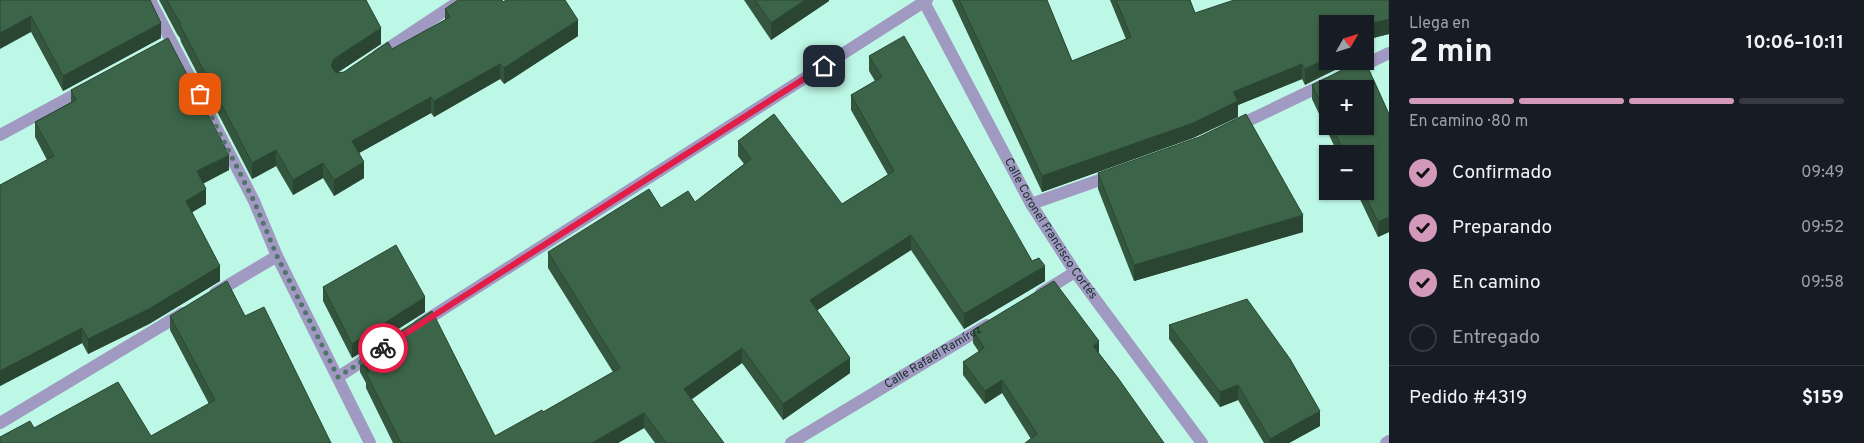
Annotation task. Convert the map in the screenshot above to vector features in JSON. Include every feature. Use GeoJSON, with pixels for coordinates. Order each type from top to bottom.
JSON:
{"type":"FeatureCollection","features":[{"type":"Feature","properties":{"kind":"street"},"geometry":{"type":"LineString","coordinates":[[150,0],[254,201],[277,256],[370,443]]}},
{"type":"Feature","properties":{"kind":"street"},"geometry":{"type":"LineString","coordinates":[[371,59],[462,0]]}},
{"type":"Feature","properties":{"kind":"street"},"geometry":{"type":"LineString","coordinates":[[413,328],[925,0]]}},
{"type":"Feature","properties":{"kind":"street","name":"Calle Coronel Francisco Cortés"},"geometry":{"type":"LineString","coordinates":[[925,0],[1031,204],[1075,272],[1202,443]]}},
{"type":"Feature","properties":{"kind":"street"},"geometry":{"type":"LineString","coordinates":[[157,50],[172,41]]}},
{"type":"Feature","properties":{"kind":"street"},"geometry":{"type":"LineString","coordinates":[[1222,133],[1389,53]]}},
{"type":"Feature","properties":{"kind":"street"},"geometry":{"type":"LineString","coordinates":[[0,135],[93,84]]}},
{"type":"Feature","properties":{"kind":"street"},"geometry":{"type":"LineString","coordinates":[[1031,204],[1122,172]]}},
{"type":"Feature","properties":{"kind":"street"},"geometry":{"type":"LineString","coordinates":[[0,422],[277,256]]}},
{"type":"Feature","properties":{"kind":"street"},"geometry":{"type":"LineString","coordinates":[[1033,297],[1075,272]]}},
{"type":"Feature","properties":{"kind":"street","name":"Calle Rafaél Ramírez"},"geometry":{"type":"LineString","coordinates":[[791,443],[1000,317]]}},
{"type":"Feature","properties":{"kind":"street"},"geometry":{"type":"LineString","coordinates":[[338,377],[388,345]]}},
{"type":"Feature","properties":{"kind":"building"},"geometry":{"type":"Polygon","coordinates":[[[0,0],[150,0],[161,23],[63,76],[31,16],[0,33],[0,0]]]}},
{"type":"Feature","properties":{"kind":"building"},"geometry":{"type":"Polygon","coordinates":[[[167,0],[366,0],[381,28],[334,59],[331,66],[336,73],[344,72],[388,42],[392,49],[450,17],[445,9],[458,0],[502,0],[503,2],[506,0],[565,0],[578,20],[504,68],[500,64],[434,101],[431,97],[352,141],[364,162],[334,180],[323,163],[293,180],[276,150],[252,163],[167,0]]]}},
{"type":"Feature","properties":{"kind":"building"},"geometry":{"type":"Polygon","coordinates":[[[755,0],[805,0],[771,23],[755,0]]]}},
{"type":"Feature","properties":{"kind":"building"},"geometry":{"type":"Polygon","coordinates":[[[959,0],[1047,0],[1072,61],[1131,37],[1116,0],[1190,0],[1195,13],[1234,0],[1389,0],[1389,19],[1374,23],[1374,15],[1319,15],[1319,62],[1305,69],[1302,64],[1233,92],[1238,101],[1193,123],[1042,176],[959,0]]]}},
{"type":"Feature","properties":{"kind":"building"},"geometry":{"type":"Polygon","coordinates":[[[904,36],[1032,261],[1039,258],[1045,266],[964,314],[911,235],[810,300],[850,358],[783,404],[742,348],[684,389],[724,443],[666,443],[644,413],[592,443],[401,443],[366,373],[369,372],[360,357],[432,311],[495,436],[542,410],[543,412],[620,368],[548,252],[649,189],[661,208],[688,191],[695,202],[751,159],[738,141],[774,114],[842,204],[894,171],[851,95],[882,77],[869,56],[904,36]]]}},
{"type":"Feature","properties":{"kind":"building"},"geometry":{"type":"Polygon","coordinates":[[[168,38],[229,155],[197,171],[206,189],[186,201],[220,266],[149,309],[88,339],[82,328],[0,371],[0,185],[54,156],[35,122],[76,100],[71,90],[168,38]]]}},
{"type":"Feature","properties":{"kind":"building"},"geometry":{"type":"Polygon","coordinates":[[[1342,70],[1369,70],[1374,80],[1322,80],[1342,70]]]}},
{"type":"Feature","properties":{"kind":"building"},"geometry":{"type":"Polygon","coordinates":[[[1374,81],[1389,114],[1389,217],[1378,222],[1367,200],[1374,200],[1374,145],[1341,145],[1336,135],[1374,135],[1374,81]]]}},
{"type":"Feature","properties":{"kind":"building"},"geometry":{"type":"Polygon","coordinates":[[[1319,82],[1319,99],[1312,85],[1319,82]]]}},
{"type":"Feature","properties":{"kind":"building"},"geometry":{"type":"Polygon","coordinates":[[[1246,114],[1303,215],[1134,265],[1098,173],[1199,137],[1246,114]]]}},
{"type":"Feature","properties":{"kind":"building"},"geometry":{"type":"Polygon","coordinates":[[[396,245],[425,297],[352,344],[323,287],[396,245]]]}},
{"type":"Feature","properties":{"kind":"building"},"geometry":{"type":"Polygon","coordinates":[[[227,281],[245,316],[264,307],[331,443],[0,443],[0,437],[30,421],[34,428],[118,382],[151,436],[215,400],[170,316],[227,281]]]}},
{"type":"Feature","properties":{"kind":"building"},"geometry":{"type":"Polygon","coordinates":[[[1054,281],[1099,341],[1093,346],[1164,443],[1025,443],[1037,434],[1002,380],[985,391],[963,362],[984,348],[973,330],[1054,281]]]}},
{"type":"Feature","properties":{"kind":"building"},"geometry":{"type":"Polygon","coordinates":[[[1247,299],[1290,359],[1320,411],[1270,439],[1238,385],[1220,392],[1169,325],[1247,299]]]}},
{"type":"Feature","properties":{"kind":"way so far"},"geometry":{"type":"LineString","coordinates":[[200,94],[254,201],[277,256],[338,377],[383,348]]}},
{"type":"Feature","properties":{"kind":"route"},"geometry":{"type":"LineString","coordinates":[[383,348],[824,66]]}}]}
